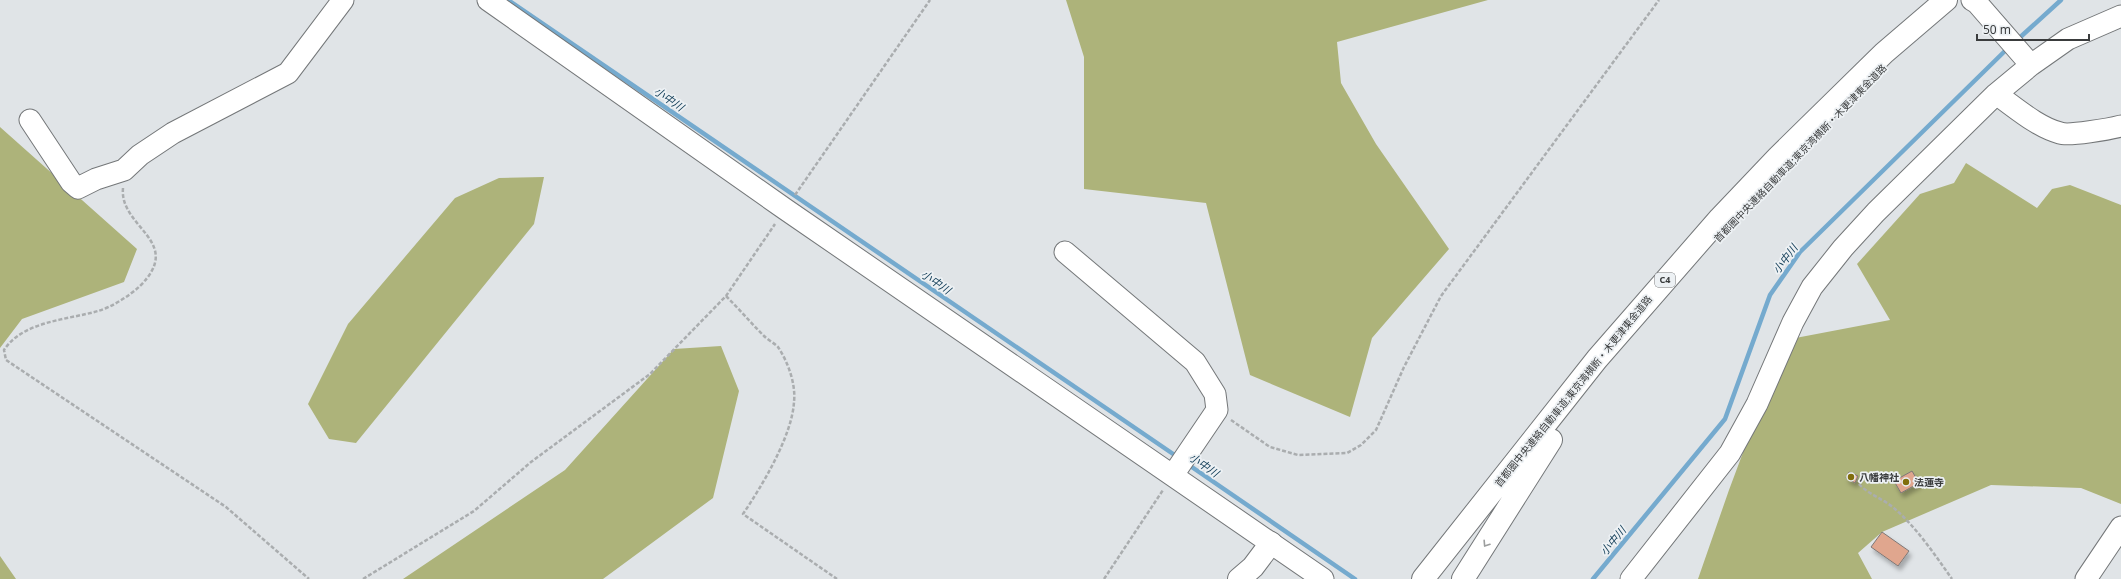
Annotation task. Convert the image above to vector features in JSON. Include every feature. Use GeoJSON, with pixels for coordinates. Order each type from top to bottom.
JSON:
{"type":"FeatureCollection","features":[{"type":"Feature","properties":{"kind":"highway","name":"首都圏中央連絡自動車道;東京湾横断・木更津東金道路"},"geometry":{"type":"LineString","coordinates":[[1439,579],[1700,258],[1773,179],[1891,59],[1941,4]]}},
{"type":"Feature","properties":{"kind":"highway","name":"首都圏中央連絡自動車道;東京湾横断・木更津東金道路"},"geometry":{"type":"LineString","coordinates":[[1423,579],[1597,359],[1720,218],[1778,157],[1884,53],[1941,4]]}},
{"type":"Feature","properties":{"kind":"highway"},"geometry":{"type":"LineString","coordinates":[[1463,579],[1551,440]]}},
{"type":"Feature","properties":{"kind":"highway"},"geometry":{"type":"LineString","coordinates":[[1240,579],[1277,546]]}},
{"type":"Feature","properties":{"kind":"highway"},"geometry":{"type":"LineString","coordinates":[[1262,579],[1277,546]]}},
{"type":"Feature","properties":{"kind":"street"},"geometry":{"type":"LineString","coordinates":[[30,120],[71,182],[78,188],[96,179],[124,170],[140,155],[173,133],[288,73],[343,0]]}},
{"type":"Feature","properties":{"kind":"street"},"geometry":{"type":"LineString","coordinates":[[488,0],[785,209],[1179,466],[1277,546],[1323,579]]}},
{"type":"Feature","properties":{"kind":"street"},"geometry":{"type":"LineString","coordinates":[[1972,0],[1977,3],[2031,65]]}},
{"type":"Feature","properties":{"kind":"street"},"geometry":{"type":"LineString","coordinates":[[1631,579],[1730,453],[1757,404],[1793,322],[1812,287],[1843,248],[1876,212],[1996,94],[2031,65],[2068,39],[2121,16]]}},
{"type":"Feature","properties":{"kind":"street"},"geometry":{"type":"LineString","coordinates":[[1996,94],[2042,124],[2061,134],[2121,126]]}},
{"type":"Feature","properties":{"kind":"street"},"geometry":{"type":"LineString","coordinates":[[1065,252],[1195,362],[1215,394],[1217,410],[1179,466]]}},
{"type":"Feature","properties":{"kind":"street"},"geometry":{"type":"LineString","coordinates":[[2086,579],[2121,527]]}},
{"type":"Feature","properties":{"kind":"path"},"geometry":{"type":"LineString","coordinates":[[363,579],[474,511],[531,462],[650,374],[726,296],[930,0]]}},
{"type":"Feature","properties":{"kind":"path"},"geometry":{"type":"LineString","coordinates":[[1217,410],[1270,446],[1298,455],[1346,453],[1361,445],[1376,430],[1404,367],[1441,296],[1659,0]]}},
{"type":"Feature","properties":{"kind":"path"},"geometry":{"type":"LineString","coordinates":[[124,170],[122,195],[130,214],[154,244],[156,260],[148,278],[135,291],[100,310],[39,326],[15,337],[4,350],[6,360],[226,507],[308,579]]}},
{"type":"Feature","properties":{"kind":"path"},"geometry":{"type":"LineString","coordinates":[[726,296],[765,337],[777,346],[786,361],[793,381],[794,402],[788,431],[757,494],[743,514],[837,579]]}},
{"type":"Feature","properties":{"kind":"path"},"geometry":{"type":"LineString","coordinates":[[1104,579],[1179,466]]}},
{"type":"Feature","properties":{"kind":"path"},"geometry":{"type":"LineString","coordinates":[[1859,484],[1866,492],[1894,509],[1927,545],[1952,579]]}},
{"type":"Feature","properties":{"kind":"green space"},"geometry":{"type":"Polygon","coordinates":[[[1066,0],[1488,0],[1337,42],[1341,83],[1376,144],[1449,249],[1372,338],[1350,417],[1250,375],[1206,203],[1084,189],[1084,57],[1066,0]]]}},
{"type":"Feature","properties":{"kind":"green space"},"geometry":{"type":"Polygon","coordinates":[[[0,127],[137,249],[124,282],[22,319],[0,348],[0,127]]]}},
{"type":"Feature","properties":{"kind":"green space"},"geometry":{"type":"Polygon","coordinates":[[[1966,163],[2037,208],[2052,189],[2070,185],[2121,205],[2121,504],[2081,488],[1991,485],[1882,532],[1858,553],[1872,579],[1698,579],[1729,490],[1785,340],[1890,320],[1857,264],[1920,194],[1954,183],[1966,163]]]}},
{"type":"Feature","properties":{"kind":"green space"},"geometry":{"type":"Polygon","coordinates":[[[544,177],[534,224],[356,443],[329,439],[308,404],[348,324],[455,198],[499,178],[544,177]]]}},
{"type":"Feature","properties":{"kind":"green space"},"geometry":{"type":"Polygon","coordinates":[[[721,346],[739,391],[713,498],[603,579],[403,579],[565,470],[674,349],[721,346]]]}},
{"type":"Feature","properties":{"kind":"green space"},"geometry":{"type":"Polygon","coordinates":[[[0,556],[16,579],[0,579],[0,556]]]}},
{"type":"Feature","properties":{"kind":"building"},"geometry":{"type":"Polygon","coordinates":[[[1912,471],[1919,483],[1901,493],[1894,481],[1912,471]]]}},
{"type":"Feature","properties":{"kind":"building"},"geometry":{"type":"Polygon","coordinates":[[[1849,472],[1858,476],[1855,483],[1846,478],[1849,472]]]}},
{"type":"Feature","properties":{"kind":"building"},"geometry":{"type":"Polygon","coordinates":[[[1882,532],[1909,551],[1898,566],[1871,547],[1882,532]]]}},
{"type":"Feature","properties":{"kind":"waterway","name":"小中川"},"geometry":{"type":"LineString","coordinates":[[508,0],[1179,458]]}},
{"type":"Feature","properties":{"kind":"waterway","name":"小中川"},"geometry":{"type":"LineString","coordinates":[[2016,41],[2061,0]]}},
{"type":"Feature","properties":{"kind":"waterway","name":"小中川"},"geometry":{"type":"LineString","coordinates":[[1593,579],[1725,419],[1770,295],[1800,252],[2009,47]]}},
{"type":"Feature","properties":{"kind":"waterway","name":"小中川"},"geometry":{"type":"LineString","coordinates":[[1186,463],[1355,579]]}},
{"type":"Feature","properties":{"kind":"place","name":"八幡神社"},"geometry":{"type":"Point","coordinates":[1851,477]}},
{"type":"Feature","properties":{"kind":"place","name":"法蓮寺"},"geometry":{"type":"Point","coordinates":[1906,482]}}]}
